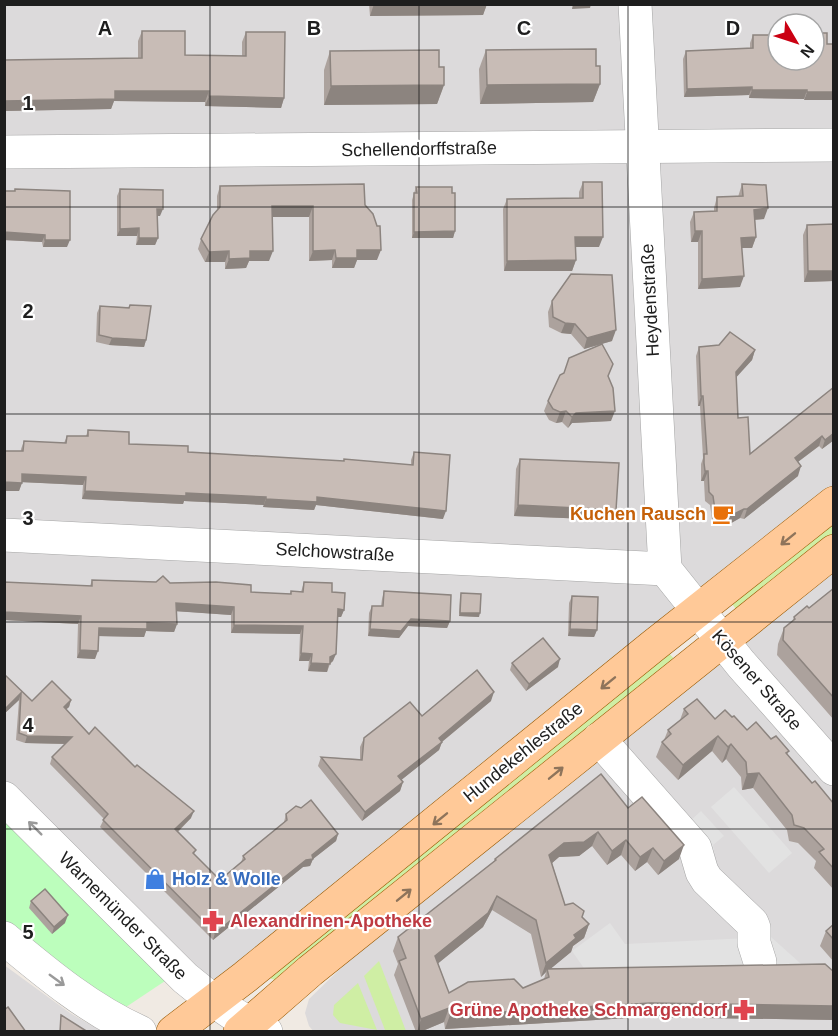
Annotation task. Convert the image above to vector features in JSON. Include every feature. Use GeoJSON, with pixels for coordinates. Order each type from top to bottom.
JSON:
{"type":"FeatureCollection","features":[{"type":"Feature","properties":{"kind":"main road","name":"Hundekehlestraße"},"geometry":{"type":"LineString","coordinates":[[173,1032],[214,1002],[681,590],[834,503]]}},
{"type":"Feature","properties":{"kind":"main road","name":"Hundekehlestraße"},"geometry":{"type":"LineString","coordinates":[[252,1029],[309,971],[834,551]]}},
{"type":"Feature","properties":{"kind":"street","name":"Heydenstraße"},"geometry":{"type":"LineString","coordinates":[[635,4],[642,147],[681,590]]}},
{"type":"Feature","properties":{"kind":"street","name":"Schellendorffstraße"},"geometry":{"type":"LineString","coordinates":[[4,152],[834,145]]}},
{"type":"Feature","properties":{"kind":"street","name":"Selchowstraße"},"geometry":{"type":"LineString","coordinates":[[4,535],[681,590]]}},
{"type":"Feature","properties":{"kind":"street","name":"Kösener Straße"},"geometry":{"type":"LineString","coordinates":[[681,590],[834,769]]}},
{"type":"Feature","properties":{"kind":"street"},"geometry":{"type":"LineString","coordinates":[[599,739],[695,848],[702,872],[707,880],[752,923],[755,947],[760,962]]}},
{"type":"Feature","properties":{"kind":"street","name":"Warnemünder Straße"},"geometry":{"type":"LineString","coordinates":[[4,798],[185,978],[252,1029]]}},
{"type":"Feature","properties":{"kind":"street"},"geometry":{"type":"LineString","coordinates":[[4,938],[86,1001],[120,1023],[140,1032]]}},
{"type":"Feature","properties":{"kind":"shaded area"},"geometry":{"type":"Polygon","coordinates":[[[4,5],[625,5],[631,135],[5,143],[4,5]]]}},
{"type":"Feature","properties":{"kind":"shaded area"},"geometry":{"type":"Polygon","coordinates":[[[645,5],[833,5],[833,134],[657,137],[645,5]]]}},
{"type":"Feature","properties":{"kind":"shaded area"},"geometry":{"type":"Polygon","coordinates":[[[833,155],[833,490],[713,585],[699,588],[678,555],[654,160],[833,155]]]}},
{"type":"Feature","properties":{"kind":"shaded area"},"geometry":{"type":"Polygon","coordinates":[[[629,156],[649,548],[646,552],[5,525],[5,162],[629,156]]]}},
{"type":"Feature","properties":{"kind":"shaded area"},"geometry":{"type":"Polygon","coordinates":[[[5,546],[650,576],[674,605],[674,612],[220,977],[207,981],[5,785],[5,546]]]}},
{"type":"Feature","properties":{"kind":"shaded area"},"geometry":{"type":"Polygon","coordinates":[[[833,566],[833,750],[746,646],[746,641],[833,566]]]}},
{"type":"Feature","properties":{"kind":"shaded area"},"geometry":{"type":"Polygon","coordinates":[[[715,663],[730,670],[833,788],[833,1031],[314,1032],[309,1026],[305,1013],[309,999],[372,938],[715,663]]]}},
{"type":"Feature","properties":{"kind":"shaded area"},"geometry":{"type":"Polygon","coordinates":[[[734,787],[792,853],[769,873],[711,807],[734,787]]]}},
{"type":"Feature","properties":{"kind":"shaded area"},"geometry":{"type":"Polygon","coordinates":[[[701,811],[724,836],[713,845],[715,856],[704,868],[681,829],[701,811]]]}},
{"type":"Feature","properties":{"kind":"shaded area"},"geometry":{"type":"Polygon","coordinates":[[[610,923],[625,944],[771,937],[810,972],[588,974],[572,951],[610,923]]]}},
{"type":"Feature","properties":{"kind":"shaded area"},"geometry":{"type":"Polygon","coordinates":[[[4,965],[70,1013],[101,1031],[5,1031],[4,965]]]}},
{"type":"Feature","properties":{"kind":"green space"},"geometry":{"type":"Polygon","coordinates":[[[833,517],[833,538],[739,613],[729,600],[833,517]]]}},
{"type":"Feature","properties":{"kind":"green space"},"geometry":{"type":"Polygon","coordinates":[[[666,650],[677,662],[281,982],[266,977],[666,650]]]}},
{"type":"Feature","properties":{"kind":"green space"},"geometry":{"type":"Polygon","coordinates":[[[4,814],[168,979],[126,1007],[64,967],[5,921],[4,814]]]}},
{"type":"Feature","properties":{"kind":"green space"},"geometry":{"type":"Polygon","coordinates":[[[379,961],[406,1031],[385,1030],[364,976],[379,961]]]}},
{"type":"Feature","properties":{"kind":"green space"},"geometry":{"type":"Polygon","coordinates":[[[358,983],[377,1030],[340,1023],[333,1015],[334,1005],[358,983]]]}},
{"type":"Feature","properties":{"kind":"building"},"geometry":{"type":"Polygon","coordinates":[[[142,31],[185,31],[185,55],[246,56],[246,32],[285,32],[284,98],[209,96],[209,91],[115,91],[115,99],[4,101],[4,60],[142,58],[142,31]]]}},
{"type":"Feature","properties":{"kind":"building"},"geometry":{"type":"Polygon","coordinates":[[[827,33],[827,44],[834,44],[834,92],[752,90],[752,87],[687,89],[686,51],[753,48],[753,35],[766,35],[766,72],[826,72],[827,33]]]}},
{"type":"Feature","properties":{"kind":"building"},"geometry":{"type":"Polygon","coordinates":[[[596,49],[596,66],[600,66],[600,84],[487,85],[486,50],[596,49]]]}},
{"type":"Feature","properties":{"kind":"building"},"geometry":{"type":"Polygon","coordinates":[[[439,50],[439,67],[444,67],[444,85],[331,86],[330,51],[439,50]]]}},
{"type":"Feature","properties":{"kind":"building"},"geometry":{"type":"Polygon","coordinates":[[[583,182],[602,182],[603,237],[575,237],[576,260],[507,261],[507,199],[583,198],[583,182]]]}},
{"type":"Feature","properties":{"kind":"building"},"geometry":{"type":"Polygon","coordinates":[[[364,184],[365,205],[373,214],[377,226],[380,226],[381,250],[357,250],[357,258],[336,258],[335,250],[313,251],[313,206],[272,206],[273,251],[250,251],[250,258],[229,259],[229,251],[209,252],[201,239],[213,215],[220,207],[220,186],[364,184]]]}},
{"type":"Feature","properties":{"kind":"building"},"geometry":{"type":"Polygon","coordinates":[[[742,184],[766,185],[768,208],[754,210],[756,237],[741,238],[744,276],[702,279],[702,231],[695,231],[694,212],[717,211],[717,197],[743,196],[742,184]]]}},
{"type":"Feature","properties":{"kind":"building"},"geometry":{"type":"Polygon","coordinates":[[[416,187],[452,187],[452,193],[455,193],[455,231],[414,232],[416,187]]]}},
{"type":"Feature","properties":{"kind":"building"},"geometry":{"type":"Polygon","coordinates":[[[15,189],[70,191],[70,240],[45,240],[45,235],[4,232],[4,191],[15,191],[15,189]]]}},
{"type":"Feature","properties":{"kind":"building"},"geometry":{"type":"Polygon","coordinates":[[[120,189],[163,190],[163,209],[157,209],[158,238],[139,238],[139,228],[120,229],[120,189]]]}},
{"type":"Feature","properties":{"kind":"building"},"geometry":{"type":"Polygon","coordinates":[[[834,224],[834,271],[808,271],[807,225],[834,224]]]}},
{"type":"Feature","properties":{"kind":"building"},"geometry":{"type":"Polygon","coordinates":[[[571,274],[612,275],[616,330],[587,338],[575,324],[565,323],[553,317],[552,301],[571,274]]]}},
{"type":"Feature","properties":{"kind":"building"},"geometry":{"type":"Polygon","coordinates":[[[130,305],[151,306],[146,340],[99,335],[100,306],[129,308],[130,305]]]}},
{"type":"Feature","properties":{"kind":"building"},"geometry":{"type":"Polygon","coordinates":[[[730,332],[755,350],[736,372],[738,418],[748,417],[750,454],[834,387],[834,433],[825,440],[822,436],[795,458],[801,466],[747,509],[730,516],[720,515],[715,510],[713,496],[709,492],[708,471],[705,471],[704,454],[707,454],[699,347],[719,345],[730,332]]]}},
{"type":"Feature","properties":{"kind":"building"},"geometry":{"type":"Polygon","coordinates":[[[602,344],[613,364],[608,376],[613,388],[615,411],[576,413],[572,417],[566,411],[560,412],[553,409],[548,401],[560,375],[564,373],[569,358],[602,344]]]}},
{"type":"Feature","properties":{"kind":"building"},"geometry":{"type":"Polygon","coordinates":[[[88,430],[129,432],[129,444],[188,446],[188,452],[344,461],[344,459],[413,465],[414,452],[450,455],[446,511],[317,497],[317,502],[186,493],[186,496],[85,491],[86,477],[22,474],[22,483],[4,482],[4,451],[23,451],[24,441],[66,443],[67,436],[88,436],[88,430]]]}},
{"type":"Feature","properties":{"kind":"building"},"geometry":{"type":"Polygon","coordinates":[[[520,459],[619,463],[616,510],[518,505],[520,459]]]}},
{"type":"Feature","properties":{"kind":"building"},"geometry":{"type":"Polygon","coordinates":[[[163,576],[170,583],[216,582],[251,585],[251,592],[291,594],[291,591],[303,592],[304,582],[332,583],[332,592],[345,593],[344,610],[338,609],[336,654],[330,657],[330,664],[311,663],[312,654],[301,653],[303,626],[234,625],[234,607],[176,603],[177,624],[147,623],[147,629],[99,628],[98,651],[80,650],[81,616],[4,612],[4,582],[92,586],[92,580],[156,582],[163,576]]]}},
{"type":"Feature","properties":{"kind":"building"},"geometry":{"type":"Polygon","coordinates":[[[834,588],[834,698],[783,640],[784,628],[795,619],[794,617],[834,588]]]}},
{"type":"Feature","properties":{"kind":"building"},"geometry":{"type":"Polygon","coordinates":[[[384,591],[451,595],[450,621],[411,619],[401,631],[370,629],[372,606],[383,606],[384,591]]]}},
{"type":"Feature","properties":{"kind":"building"},"geometry":{"type":"Polygon","coordinates":[[[461,593],[481,594],[480,613],[460,613],[461,593]]]}},
{"type":"Feature","properties":{"kind":"building"},"geometry":{"type":"Polygon","coordinates":[[[572,596],[598,597],[597,630],[570,629],[572,596]]]}},
{"type":"Feature","properties":{"kind":"building"},"geometry":{"type":"Polygon","coordinates":[[[543,638],[560,659],[529,684],[512,663],[543,638]]]}},
{"type":"Feature","properties":{"kind":"building"},"geometry":{"type":"Polygon","coordinates":[[[477,670],[494,692],[439,738],[442,742],[398,776],[403,782],[365,812],[321,757],[362,760],[364,738],[410,702],[422,716],[477,670]]]}},
{"type":"Feature","properties":{"kind":"building"},"geometry":{"type":"Polygon","coordinates":[[[4,674],[32,701],[52,681],[71,700],[64,707],[89,734],[95,727],[135,767],[137,765],[194,811],[175,829],[196,850],[193,853],[220,880],[245,859],[243,856],[287,820],[286,814],[296,806],[301,808],[311,800],[338,834],[312,855],[313,859],[306,860],[215,933],[103,820],[108,814],[52,757],[72,737],[27,736],[19,733],[21,693],[4,710],[4,674]]]}},
{"type":"Feature","properties":{"kind":"building"},"geometry":{"type":"Polygon","coordinates":[[[697,699],[715,719],[725,710],[747,730],[756,722],[771,739],[776,736],[789,751],[786,753],[812,783],[815,781],[834,804],[834,869],[819,852],[824,849],[804,828],[794,825],[792,815],[759,773],[747,774],[746,762],[731,744],[728,747],[718,736],[683,765],[662,742],[671,734],[668,730],[688,714],[684,709],[697,699]]]}},
{"type":"Feature","properties":{"kind":"building"},"geometry":{"type":"Polygon","coordinates":[[[601,774],[628,808],[642,797],[684,845],[664,861],[653,848],[640,857],[626,840],[612,851],[598,832],[584,842],[564,843],[549,855],[565,905],[573,903],[584,911],[582,917],[589,924],[574,935],[576,938],[546,963],[536,920],[497,896],[488,913],[435,956],[449,993],[468,982],[514,979],[523,988],[549,977],[547,969],[825,964],[834,972],[834,1006],[651,1003],[450,1015],[449,1008],[421,1019],[399,961],[406,958],[398,937],[601,774]]]}},
{"type":"Feature","properties":{"kind":"building"},"geometry":{"type":"Polygon","coordinates":[[[45,889],[68,915],[54,927],[31,901],[45,889]]]}},
{"type":"Feature","properties":{"kind":"building"},"geometry":{"type":"Polygon","coordinates":[[[834,924],[834,940],[826,931],[834,924]]]}},
{"type":"Feature","properties":{"kind":"building"},"geometry":{"type":"Polygon","coordinates":[[[8,1007],[26,1032],[4,1032],[4,1010],[8,1007]]]}},
{"type":"Feature","properties":{"kind":"building"},"geometry":{"type":"Polygon","coordinates":[[[61,1015],[88,1032],[60,1032],[61,1015]]]}},
{"type":"Feature","properties":{"kind":"place","name":"Kuchen Rausch"},"geometry":{"type":"Point","coordinates":[723,514]}},
{"type":"Feature","properties":{"kind":"place","name":"Holz & Wolle"},"geometry":{"type":"Point","coordinates":[155,879]}},
{"type":"Feature","properties":{"kind":"place","name":"Alexandrinen-Apotheke"},"geometry":{"type":"Point","coordinates":[213,921]}},
{"type":"Feature","properties":{"kind":"place","name":"Grüne Apotheke Schmargendorf"},"geometry":{"type":"Point","coordinates":[744,1010]}}]}
